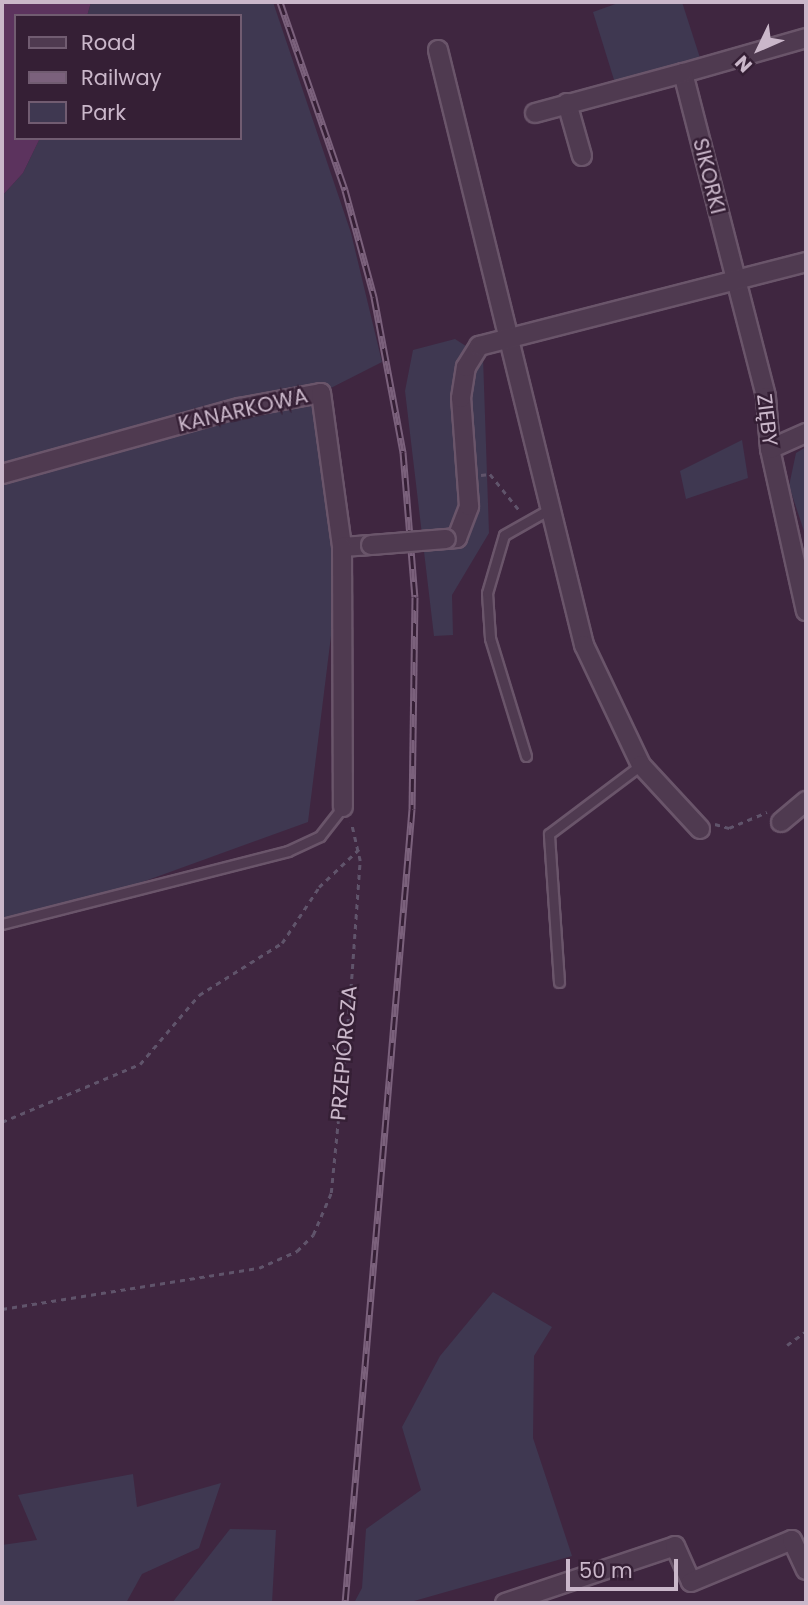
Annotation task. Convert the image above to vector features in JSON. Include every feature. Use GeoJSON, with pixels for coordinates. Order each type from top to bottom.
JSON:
{"type":"FeatureCollection","features":[{"type":"Feature","properties":{"kind":"street"},"geometry":{"type":"LineString","coordinates":[[535,113],[806,38]]}},
{"type":"Feature","properties":{"kind":"street"},"geometry":{"type":"LineString","coordinates":[[438,50],[512,335],[550,509],[584,645],[641,765],[698,827]]}},
{"type":"Feature","properties":{"kind":"street","name":"SIKORKI"},"geometry":{"type":"LineString","coordinates":[[683,73],[734,280]]}},
{"type":"Feature","properties":{"kind":"street"},"geometry":{"type":"LineString","coordinates":[[567,103],[582,156]]}},
{"type":"Feature","properties":{"kind":"street"},"geometry":{"type":"LineString","coordinates":[[342,807],[342,547],[457,538],[469,506],[461,398],[466,367],[479,346],[512,335],[806,262]]}},
{"type":"Feature","properties":{"kind":"street","name":"ZIĘBY"},"geometry":{"type":"LineString","coordinates":[[734,280],[766,397],[770,449],[800,560],[806,611]]}},
{"type":"Feature","properties":{"kind":"street","name":"KANARKOWA"},"geometry":{"type":"LineString","coordinates":[[2,474],[239,408],[321,393],[342,547]]}},
{"type":"Feature","properties":{"kind":"street"},"geometry":{"type":"LineString","coordinates":[[770,449],[806,433]]}},
{"type":"Feature","properties":{"kind":"street"},"geometry":{"type":"LineString","coordinates":[[784,819],[806,801]]}},
{"type":"Feature","properties":{"kind":"street"},"geometry":{"type":"LineString","coordinates":[[506,1603],[675,1546],[691,1582],[792,1540],[806,1570]]}},
{"type":"Feature","properties":{"kind":"lane"},"geometry":{"type":"LineString","coordinates":[[526,756],[490,638],[487,593],[504,535],[527,519],[550,509]]}},
{"type":"Feature","properties":{"kind":"lane"},"geometry":{"type":"LineString","coordinates":[[559,982],[549,834],[641,765]]}},
{"type":"Feature","properties":{"kind":"lane"},"geometry":{"type":"LineString","coordinates":[[2,924],[288,851],[320,836],[342,807]]}},
{"type":"Feature","properties":{"kind":"path"},"geometry":{"type":"LineString","coordinates":[[467,475],[490,474],[527,519]]}},
{"type":"Feature","properties":{"kind":"path","name":"PRZEPIÓRCZA"},"geometry":{"type":"LineString","coordinates":[[2,1309],[259,1268],[297,1251],[313,1235],[331,1194],[359,849],[342,807]]}},
{"type":"Feature","properties":{"kind":"path"},"geometry":{"type":"LineString","coordinates":[[698,827],[729,828],[769,812],[784,819]]}},
{"type":"Feature","properties":{"kind":"path"},"geometry":{"type":"LineString","coordinates":[[2,1122],[139,1064],[199,995],[282,943],[319,887],[359,849]]}},
{"type":"Feature","properties":{"kind":"path"},"geometry":{"type":"LineString","coordinates":[[787,1345],[806,1331]]}},
{"type":"Feature","properties":{"kind":"green space"},"geometry":{"type":"Polygon","coordinates":[[[91,2],[273,2],[351,233],[382,362],[321,393],[342,547],[308,822],[57,913],[2,924],[2,196],[23,173],[39,140],[242,140],[242,14],[88,14],[91,2]]]}},
{"type":"Feature","properties":{"kind":"green space"},"geometry":{"type":"Polygon","coordinates":[[[621,2],[682,2],[701,61],[615,83],[593,12],[621,2]]]}},
{"type":"Feature","properties":{"kind":"green space"},"geometry":{"type":"Polygon","coordinates":[[[455,339],[483,357],[489,533],[452,595],[453,635],[434,636],[405,391],[413,350],[455,339]]]}},
{"type":"Feature","properties":{"kind":"green space"},"geometry":{"type":"Polygon","coordinates":[[[742,440],[748,478],[686,499],[680,471],[742,440]]]}},
{"type":"Feature","properties":{"kind":"green space"},"geometry":{"type":"Polygon","coordinates":[[[806,447],[806,537],[789,486],[796,453],[806,447]]]}},
{"type":"Feature","properties":{"kind":"green space"},"geometry":{"type":"Polygon","coordinates":[[[493,1292],[552,1327],[534,1356],[533,1438],[572,1556],[407,1603],[354,1603],[362,1588],[366,1529],[421,1490],[402,1427],[440,1356],[493,1292]]]}},
{"type":"Feature","properties":{"kind":"green space"},"geometry":{"type":"Polygon","coordinates":[[[133,1474],[137,1507],[221,1483],[199,1548],[142,1574],[126,1603],[2,1603],[2,1545],[37,1540],[18,1495],[133,1474]]]}},
{"type":"Feature","properties":{"kind":"green space"},"geometry":{"type":"Polygon","coordinates":[[[230,1529],[276,1530],[272,1603],[172,1603],[230,1529]]]}},
{"type":"Feature","properties":{"kind":"shaded area"},"geometry":{"type":"Polygon","coordinates":[[[2,2],[91,2],[88,14],[14,14],[14,140],[39,140],[23,173],[2,196],[2,2]]]}},
{"type":"Feature","properties":{"kind":"railway"},"geometry":{"type":"LineString","coordinates":[[280,2],[345,190],[374,297],[403,452],[415,597],[412,809],[345,1603]]}}]}
